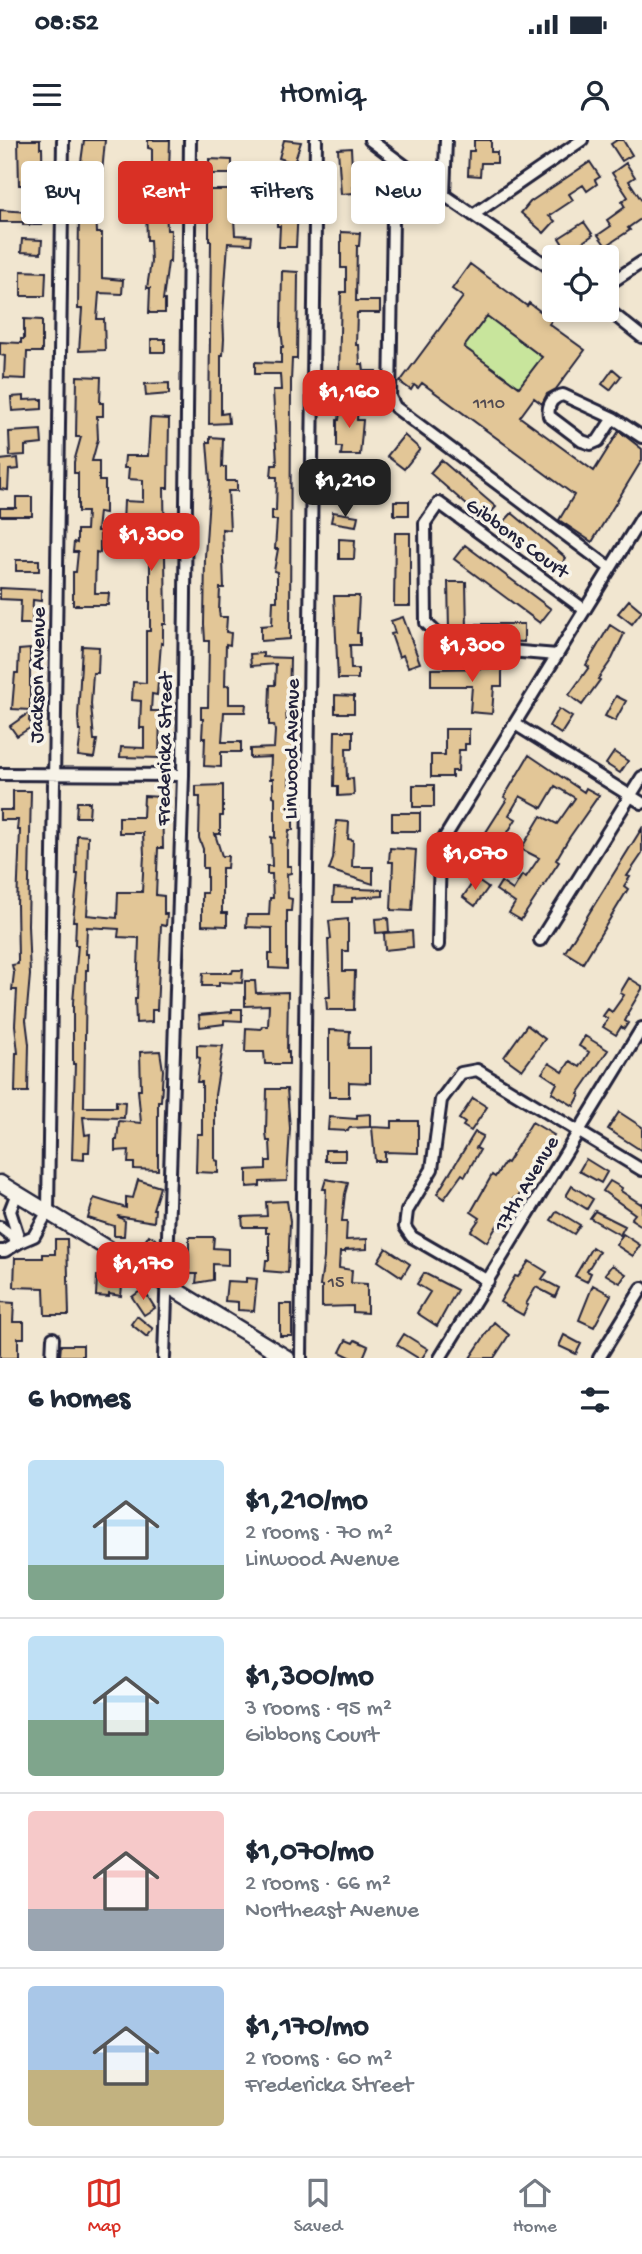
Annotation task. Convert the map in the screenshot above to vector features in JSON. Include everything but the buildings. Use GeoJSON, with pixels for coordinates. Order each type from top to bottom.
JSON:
{"type":"FeatureCollection","features":[{"type":"Feature","properties":{"kind":"main road"},"geometry":{"type":"LineString","coordinates":[[0,1183],[287,1358]]}},
{"type":"Feature","properties":{"kind":"street","name":"Jackson Avenue"},"geometry":{"type":"LineString","coordinates":[[48,1211],[63,140]]}},
{"type":"Feature","properties":{"kind":"street","name":"Fredericka Street"},"geometry":{"type":"LineString","coordinates":[[164,1358],[183,775],[190,140]]}},
{"type":"Feature","properties":{"kind":"street","name":"Linwood Avenue"},"geometry":{"type":"LineString","coordinates":[[301,1358],[316,140]]}},
{"type":"Feature","properties":{"kind":"street"},"geometry":{"type":"LineString","coordinates":[[370,140],[398,161]]}},
{"type":"Feature","properties":{"kind":"street"},"geometry":{"type":"LineString","coordinates":[[445,168],[446,140]]}},
{"type":"Feature","properties":{"kind":"street"},"geometry":{"type":"LineString","coordinates":[[473,215],[582,140]]}},
{"type":"Feature","properties":{"kind":"street"},"geometry":{"type":"LineString","coordinates":[[394,158],[390,397],[395,407],[610,568]]}},
{"type":"Feature","properties":{"kind":"street"},"geometry":{"type":"LineString","coordinates":[[445,196],[542,262]]}},
{"type":"Feature","properties":{"kind":"street"},"geometry":{"type":"LineString","coordinates":[[619,277],[642,262]]}},
{"type":"Feature","properties":{"kind":"street"},"geometry":{"type":"LineString","coordinates":[[619,319],[642,337]]}},
{"type":"Feature","properties":{"kind":"street"},"geometry":{"type":"LineString","coordinates":[[613,418],[598,441],[591,444],[582,441],[549,416],[548,410],[551,402],[557,396],[563,395],[613,418],[642,437]]}},
{"type":"Feature","properties":{"kind":"street","name":"Gibbons Court"},"geometry":{"type":"LineString","coordinates":[[557,655],[450,646],[426,623],[425,523],[439,503],[585,610]]}},
{"type":"Feature","properties":{"kind":"street"},"geometry":{"type":"LineString","coordinates":[[438,945],[440,845],[642,517]]}},
{"type":"Feature","properties":{"kind":"street"},"geometry":{"type":"LineString","coordinates":[[515,724],[642,803]]}},
{"type":"Feature","properties":{"kind":"street"},"geometry":{"type":"LineString","coordinates":[[0,774],[183,775]]}},
{"type":"Feature","properties":{"kind":"street"},"geometry":{"type":"LineString","coordinates":[[540,940],[642,777]]}},
{"type":"Feature","properties":{"kind":"street","name":"17th Avenue"},"geometry":{"type":"LineString","coordinates":[[440,1358],[642,1028]]}},
{"type":"Feature","properties":{"kind":"street"},"geometry":{"type":"LineString","coordinates":[[488,1281],[412,1237],[405,1227],[407,1211],[432,1168],[441,1100],[461,1073],[477,1070],[642,1170]]}},
{"type":"Feature","properties":{"kind":"street"},"geometry":{"type":"LineString","coordinates":[[17,1194],[10,1211],[20,1242]]}},
{"type":"Feature","properties":{"kind":"street"},"geometry":{"type":"LineString","coordinates":[[0,1251],[34,1236],[48,1211]]}},
{"type":"Feature","properties":{"kind":"street"},"geometry":{"type":"LineString","coordinates":[[0,1227],[20,1242]]}},
{"type":"Feature","properties":{"kind":"street"},"geometry":{"type":"LineString","coordinates":[[599,1358],[642,1288]]}},
{"type":"Feature","properties":{"kind":"street"},"geometry":{"type":"LineString","coordinates":[[52,1358],[53,1338]]}},
{"type":"Feature","properties":{"kind":"green space"},"geometry":{"type":"Polygon","coordinates":[[[487,316],[542,357],[519,387],[464,347],[487,316]]]}}]}
